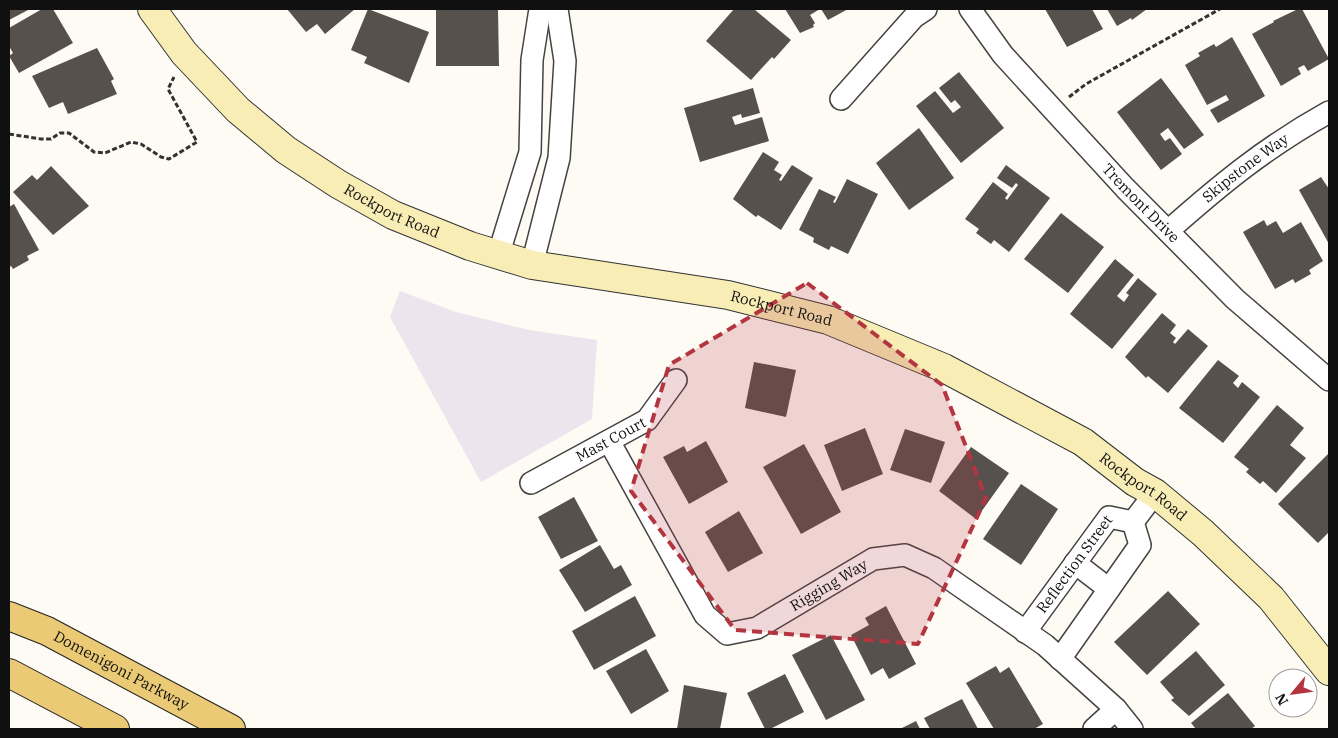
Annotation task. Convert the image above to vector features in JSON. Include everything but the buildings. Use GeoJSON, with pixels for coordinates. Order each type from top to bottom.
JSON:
{"type":"FeatureCollection","features":[{"type":"Feature","properties":{"kind":"main road","name":"Domenigoni Parkway"},"geometry":{"type":"LineString","coordinates":[[9,616],[47,631],[231,729]]}},
{"type":"Feature","properties":{"kind":"main road"},"geometry":{"type":"LineString","coordinates":[[9,673],[115,729]]}},
{"type":"Feature","properties":{"kind":"street","name":"Rockport Road"},"geometry":{"type":"LineString","coordinates":[[152,9],[184,54],[238,110],[286,150],[338,184],[394,215],[498,256],[532,265],[728,295],[828,320],[944,368],[1083,442],[1135,482],[1155,493],[1203,533],[1270,598],[1329,671]]}},
{"type":"Feature","properties":{"kind":"street"},"geometry":{"type":"LineString","coordinates":[[498,256],[530,152],[532,60],[540,9]]}},
{"type":"Feature","properties":{"kind":"street"},"geometry":{"type":"LineString","coordinates":[[532,265],[544,225],[559,158],[565,61],[557,9]]}},
{"type":"Feature","properties":{"kind":"street"},"geometry":{"type":"LineString","coordinates":[[841,99],[914,17],[926,9]]}},
{"type":"Feature","properties":{"kind":"street","name":"Tremont Drive"},"geometry":{"type":"LineString","coordinates":[[970,9],[1003,55],[1052,110],[1168,231],[1235,299],[1329,380]]}},
{"type":"Feature","properties":{"kind":"street"},"geometry":{"type":"LineString","coordinates":[[531,84],[563,84]]}},
{"type":"Feature","properties":{"kind":"street","name":"Skipstone Way"},"geometry":{"type":"LineString","coordinates":[[1168,231],[1229,177],[1269,148],[1329,112]]}},
{"type":"Feature","properties":{"kind":"street","name":"Mast Court"},"geometry":{"type":"LineString","coordinates":[[532,483],[647,420],[676,380]]}},
{"type":"Feature","properties":{"kind":"street","name":"Rigging Way"},"geometry":{"type":"LineString","coordinates":[[609,441],[705,615],[727,634],[757,628],[873,559],[905,555],[934,568],[1025,632],[1060,659],[1116,709],[1132,729]]}},
{"type":"Feature","properties":{"kind":"street","name":"Reflection Street"},"geometry":{"type":"LineString","coordinates":[[1133,522],[1155,493]]}},
{"type":"Feature","properties":{"kind":"street","name":"Reflection Street"},"geometry":{"type":"LineString","coordinates":[[1025,632],[1109,517],[1133,522]]}},
{"type":"Feature","properties":{"kind":"street","name":"Reflection Street"},"geometry":{"type":"LineString","coordinates":[[1060,659],[1140,546],[1133,522]]}},
{"type":"Feature","properties":{"kind":"street"},"geometry":{"type":"LineString","coordinates":[[1075,563],[1109,589]]}},
{"type":"Feature","properties":{"kind":"street"},"geometry":{"type":"LineString","coordinates":[[1094,729],[1116,709]]}},
{"type":"Feature","properties":{"kind":"path"},"geometry":{"type":"LineString","coordinates":[[1052,110],[1086,84],[1220,9]]}},
{"type":"Feature","properties":{"kind":"path"},"geometry":{"type":"LineString","coordinates":[[9,134],[51,139],[60,133],[70,133],[94,152],[105,153],[131,142],[141,144],[161,157],[169,159],[197,142],[168,88],[184,54]]}},
{"type":"Feature","properties":{"kind":"highlighted area"},"geometry":{"type":"Polygon","coordinates":[[[807,283],[942,385],[986,498],[918,644],[735,630],[631,491],[669,365],[807,283]]]}},
{"type":"Feature","properties":{"kind":"shaded area"},"geometry":{"type":"Polygon","coordinates":[[[400,291],[456,312],[529,330],[597,340],[592,419],[481,482],[390,317],[400,291]]]}}]}
